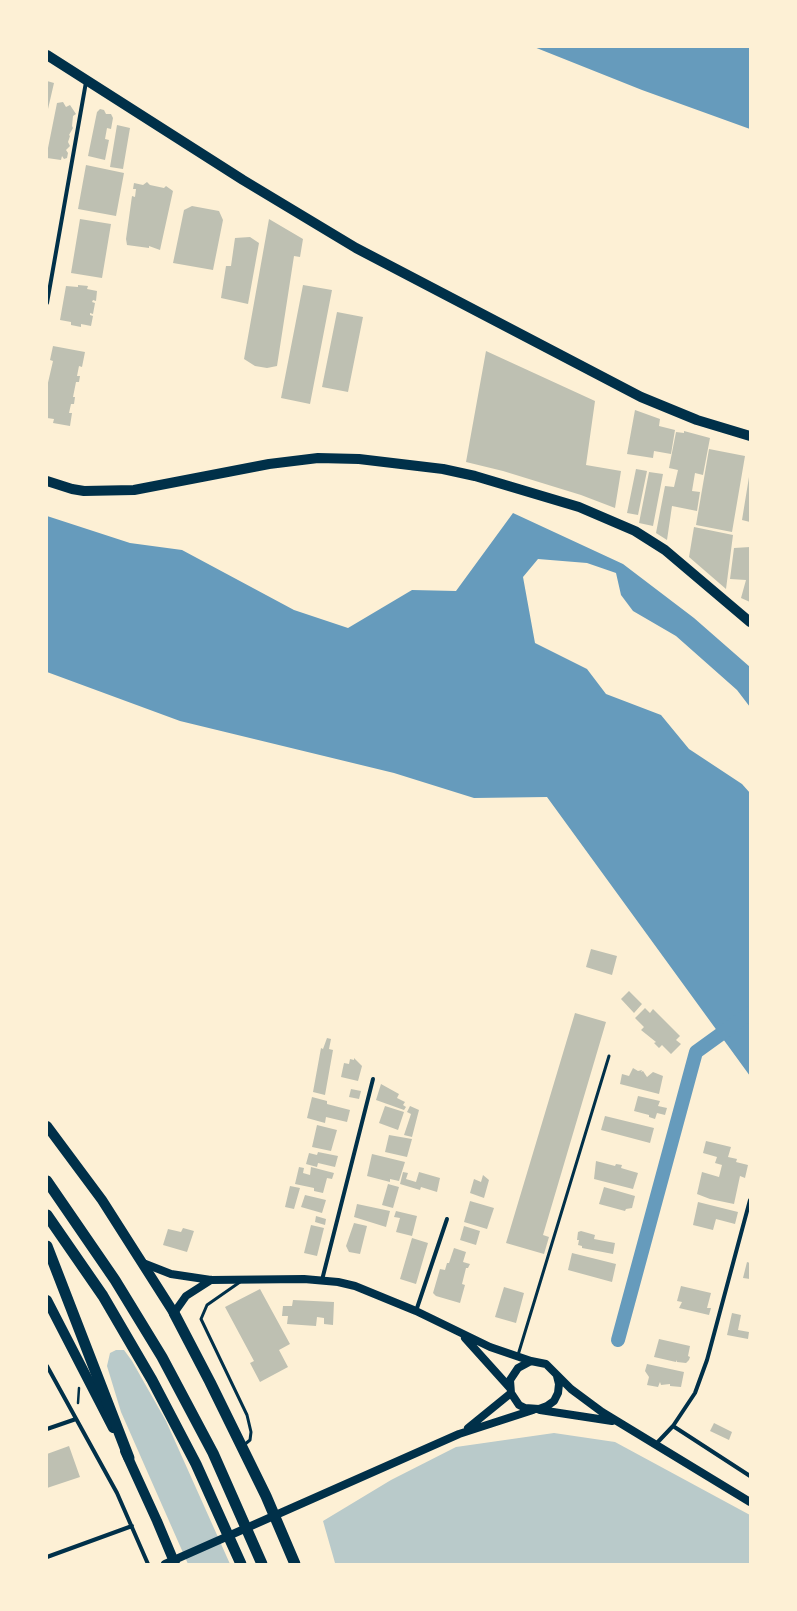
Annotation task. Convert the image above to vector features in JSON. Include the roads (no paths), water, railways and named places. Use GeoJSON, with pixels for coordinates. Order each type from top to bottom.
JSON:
{"type":"FeatureCollection","features":[{"type":"Feature","properties":{"kind":"highway"},"geometry":{"type":"LineString","coordinates":[[47,1182],[115,1280],[162,1357],[213,1453],[262,1564]]}},
{"type":"Feature","properties":{"kind":"highway"},"geometry":{"type":"LineString","coordinates":[[47,1215],[103,1296],[152,1380],[196,1464],[241,1564]]}},
{"type":"Feature","properties":{"kind":"highway"},"geometry":{"type":"LineString","coordinates":[[47,1246],[128,1458]]}},
{"type":"Feature","properties":{"kind":"highway"},"geometry":{"type":"LineString","coordinates":[[174,1312],[242,1446],[266,1496],[295,1564]]}},
{"type":"Feature","properties":{"kind":"main road"},"geometry":{"type":"LineString","coordinates":[[47,55],[86,82],[243,180],[356,248],[641,397],[697,420],[750,436]]}},
{"type":"Feature","properties":{"kind":"main road"},"geometry":{"type":"LineString","coordinates":[[47,481],[72,489],[84,491],[134,490],[270,464],[318,458],[359,459],[443,469],[475,476],[579,507],[635,530],[665,550],[750,622]]}},
{"type":"Feature","properties":{"kind":"main road"},"geometry":{"type":"LineString","coordinates":[[47,1126],[102,1200],[174,1312],[186,1296],[211,1280]]}},
{"type":"Feature","properties":{"kind":"main road"},"geometry":{"type":"LineString","coordinates":[[143,1263],[171,1274],[211,1280],[322,1280],[354,1286],[416,1311],[490,1347],[531,1362],[546,1364],[557,1376],[586,1400],[618,1422],[750,1502]]}},
{"type":"Feature","properties":{"kind":"main road"},"geometry":{"type":"LineString","coordinates":[[47,1300],[128,1458],[174,1564]]}},
{"type":"Feature","properties":{"kind":"main road"},"geometry":{"type":"LineString","coordinates":[[459,1332],[486,1359],[510,1390],[519,1405],[536,1410],[618,1422]]}},
{"type":"Feature","properties":{"kind":"main road"},"geometry":{"type":"LineString","coordinates":[[459,1434],[510,1390],[510,1380],[518,1368],[531,1362]]}},
{"type":"Feature","properties":{"kind":"main road"},"geometry":{"type":"LineString","coordinates":[[164,1564],[459,1434],[547,1406],[554,1401],[558,1393],[559,1384],[557,1376]]}},
{"type":"Feature","properties":{"kind":"street"},"geometry":{"type":"LineString","coordinates":[[47,303],[86,82]]}},
{"type":"Feature","properties":{"kind":"street"},"geometry":{"type":"LineString","coordinates":[[322,1280],[373,1079]]}},
{"type":"Feature","properties":{"kind":"street"},"geometry":{"type":"LineString","coordinates":[[654,1445],[673,1426],[695,1393],[707,1360],[750,1200]]}},
{"type":"Feature","properties":{"kind":"street"},"geometry":{"type":"LineString","coordinates":[[416,1311],[447,1219]]}},
{"type":"Feature","properties":{"kind":"street"},"geometry":{"type":"LineString","coordinates":[[47,1366],[116,1493],[148,1564]]}},
{"type":"Feature","properties":{"kind":"street"},"geometry":{"type":"LineString","coordinates":[[47,1429],[76,1419]]}},
{"type":"Feature","properties":{"kind":"street"},"geometry":{"type":"LineString","coordinates":[[673,1426],[750,1476]]}},
{"type":"Feature","properties":{"kind":"street"},"geometry":{"type":"LineString","coordinates":[[47,1557],[132,1526]]}},
{"type":"Feature","properties":{"kind":"lane"},"geometry":{"type":"LineString","coordinates":[[518,1357],[609,1056]]}},
{"type":"Feature","properties":{"kind":"lane"},"geometry":{"type":"LineString","coordinates":[[242,1446],[250,1440],[251,1432],[247,1415],[201,1319],[206,1305],[244,1280]]}},
{"type":"Feature","properties":{"kind":"water"},"geometry":{"type":"Polygon","coordinates":[[[534,47],[750,47],[750,129],[642,90],[534,47]]]}},
{"type":"Feature","properties":{"kind":"water"},"geometry":{"type":"Polygon","coordinates":[[[513,513],[623,564],[694,618],[750,667],[750,707],[737,690],[676,636],[633,611],[621,595],[616,573],[587,563],[538,559],[523,577],[535,643],[587,669],[606,694],[661,715],[689,749],[742,784],[750,793],[750,1076],[547,797],[474,798],[394,773],[180,721],[47,672],[47,516],[130,543],[182,550],[294,610],[348,628],[412,590],[456,591],[513,513]]]}},
{"type":"Feature","properties":{"kind":"waterway"},"geometry":{"type":"LineString","coordinates":[[618,1340],[696,1052],[750,1013]]}}]}
